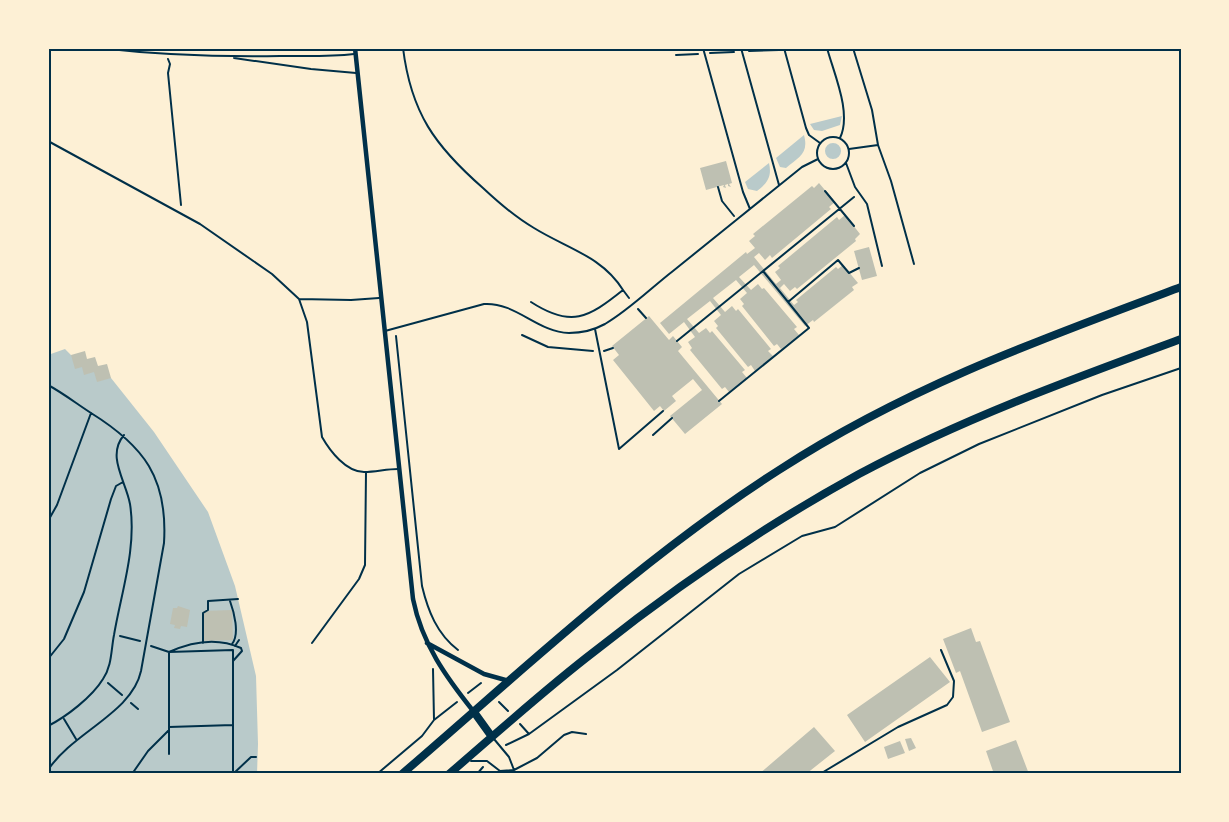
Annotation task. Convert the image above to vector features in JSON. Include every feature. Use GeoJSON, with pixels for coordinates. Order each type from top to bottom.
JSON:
{"type":"FeatureCollection","features":[{"type":"Feature","properties":{"kind":"highway"},"geometry":{"type":"LineString","coordinates":[[402,774],[618,589],[698,526],[781,468],[886,408],[958,373],[1053,334],[1181,287]]}},
{"type":"Feature","properties":{"kind":"highway"},"geometry":{"type":"LineString","coordinates":[[449,774],[595,651],[758,533],[911,447],[963,423],[1017,400],[1181,339]]}},
{"type":"Feature","properties":{"kind":"highway"},"geometry":{"type":"LineString","coordinates":[[474,712],[492,737]]}},
{"type":"Feature","properties":{"kind":"street"},"geometry":{"type":"LineString","coordinates":[[355,51],[413,599],[416,615],[433,655],[444,674],[474,712]]}},
{"type":"Feature","properties":{"kind":"street"},"geometry":{"type":"LineString","coordinates":[[427,643],[484,674],[510,681]]}},
{"type":"Feature","properties":{"kind":"lane"},"geometry":{"type":"LineString","coordinates":[[99,48],[225,57],[333,56],[355,51]]}},
{"type":"Feature","properties":{"kind":"lane"},"geometry":{"type":"LineString","coordinates":[[703,48],[743,192],[750,209]]}},
{"type":"Feature","properties":{"kind":"lane"},"geometry":{"type":"LineString","coordinates":[[827,48],[844,110],[845,122],[840,138]]}},
{"type":"Feature","properties":{"kind":"lane"},"geometry":{"type":"LineString","coordinates":[[785,49],[806,128],[809,135],[820,143]]}},
{"type":"Feature","properties":{"kind":"lane"},"geometry":{"type":"LineString","coordinates":[[742,50],[779,186]]}},
{"type":"Feature","properties":{"kind":"lane"},"geometry":{"type":"LineString","coordinates":[[225,57],[358,73]]}},
{"type":"Feature","properties":{"kind":"lane"},"geometry":{"type":"LineString","coordinates":[[829,137],[840,138],[849,149],[846,163],[842,167],[831,169],[821,164],[816,154],[820,143],[829,137]]}},
{"type":"Feature","properties":{"kind":"lane"},"geometry":{"type":"LineString","coordinates":[[48,141],[200,224],[262,266],[286,286],[299,299],[306,322],[322,437],[329,449],[339,459],[358,471],[399,469]]}},
{"type":"Feature","properties":{"kind":"lane"},"geometry":{"type":"LineString","coordinates":[[385,331],[484,304],[507,307],[555,331],[569,333],[595,329],[607,323],[633,303],[802,167],[818,159]]}},
{"type":"Feature","properties":{"kind":"lane"},"geometry":{"type":"LineString","coordinates":[[846,163],[867,204],[882,266]]}},
{"type":"Feature","properties":{"kind":"lane"},"geometry":{"type":"LineString","coordinates":[[299,299],[382,298]]}},
{"type":"Feature","properties":{"kind":"lane"},"geometry":{"type":"LineString","coordinates":[[595,329],[619,450],[663,411]]}},
{"type":"Feature","properties":{"kind":"lane"},"geometry":{"type":"LineString","coordinates":[[48,385],[124,435],[140,452],[156,480],[164,509],[164,543],[139,678],[127,700],[66,747],[48,770]]}},
{"type":"Feature","properties":{"kind":"lane"},"geometry":{"type":"LineString","coordinates":[[48,521],[57,505],[91,412]]}},
{"type":"Feature","properties":{"kind":"lane"},"geometry":{"type":"LineString","coordinates":[[48,726],[63,718],[103,680],[109,668],[126,583],[131,538],[130,502],[115,452],[118,442],[124,435]]}},
{"type":"Feature","properties":{"kind":"lane"},"geometry":{"type":"LineString","coordinates":[[312,643],[359,579],[365,565],[366,472]]}},
{"type":"Feature","properties":{"kind":"lane"},"geometry":{"type":"LineString","coordinates":[[48,659],[64,639],[84,592],[111,499],[116,486],[123,482]]}},
{"type":"Feature","properties":{"kind":"lane"},"geometry":{"type":"LineString","coordinates":[[63,718],[76,739]]}},
{"type":"Feature","properties":{"kind":"lane"},"geometry":{"type":"LineString","coordinates":[[465,760],[487,761],[500,771],[513,772],[537,758],[564,735],[572,732],[586,734]]}},
{"type":"Feature","properties":{"kind":"lane"},"geometry":{"type":"LineString","coordinates":[[492,737],[509,757],[513,772]]}},
{"type":"Feature","properties":{"kind":"path"},"geometry":{"type":"LineString","coordinates":[[403,48],[407,73],[419,112],[435,140],[447,154],[506,209],[534,229],[587,255],[615,278],[646,318]]}},
{"type":"Feature","properties":{"kind":"path"},"geometry":{"type":"LineString","coordinates":[[676,55],[742,50],[827,48]]}},
{"type":"Feature","properties":{"kind":"path"},"geometry":{"type":"LineString","coordinates":[[853,48],[872,110],[878,145],[891,181],[914,264]]}},
{"type":"Feature","properties":{"kind":"path"},"geometry":{"type":"LineString","coordinates":[[166,54],[170,64],[168,73],[182,206],[178,213]]}},
{"type":"Feature","properties":{"kind":"path"},"geometry":{"type":"LineString","coordinates":[[849,149],[878,145]]}},
{"type":"Feature","properties":{"kind":"path"},"geometry":{"type":"LineString","coordinates":[[718,187],[722,201],[737,220]]}},
{"type":"Feature","properties":{"kind":"path"},"geometry":{"type":"LineString","coordinates":[[825,191],[854,226]]}},
{"type":"Feature","properties":{"kind":"path"},"geometry":{"type":"LineString","coordinates":[[677,341],[859,192]]}},
{"type":"Feature","properties":{"kind":"path"},"geometry":{"type":"LineString","coordinates":[[788,302],[838,260],[849,273],[859,268]]}},
{"type":"Feature","properties":{"kind":"path"},"geometry":{"type":"LineString","coordinates":[[719,401],[809,328],[762,271]]}},
{"type":"Feature","properties":{"kind":"path"},"geometry":{"type":"LineString","coordinates":[[531,302],[547,312],[574,317],[600,309],[623,290]]}},
{"type":"Feature","properties":{"kind":"path"},"geometry":{"type":"LineString","coordinates":[[395,329],[422,586],[436,626],[462,653]]}},
{"type":"Feature","properties":{"kind":"path"},"geometry":{"type":"LineString","coordinates":[[522,335],[548,347],[601,352],[613,348]]}},
{"type":"Feature","properties":{"kind":"path"},"geometry":{"type":"LineString","coordinates":[[501,747],[529,734],[739,574],[802,536],[835,527],[920,473],[979,444],[1102,395],[1181,368]]}},
{"type":"Feature","properties":{"kind":"path"},"geometry":{"type":"LineString","coordinates":[[652,435],[672,418]]}},
{"type":"Feature","properties":{"kind":"path"},"geometry":{"type":"LineString","coordinates":[[203,643],[203,613],[208,610],[208,601],[238,599]]}},
{"type":"Feature","properties":{"kind":"path"},"geometry":{"type":"LineString","coordinates":[[230,601],[234,610],[234,645]]}},
{"type":"Feature","properties":{"kind":"path"},"geometry":{"type":"LineString","coordinates":[[114,634],[169,652],[233,650],[233,774]]}},
{"type":"Feature","properties":{"kind":"path"},"geometry":{"type":"LineString","coordinates":[[234,645],[239,640]]}},
{"type":"Feature","properties":{"kind":"path"},"geometry":{"type":"LineString","coordinates":[[169,652],[190,643],[228,642],[242,651],[233,661]]}},
{"type":"Feature","properties":{"kind":"path"},"geometry":{"type":"LineString","coordinates":[[820,774],[898,727],[947,705],[953,697],[954,681],[941,650]]}},
{"type":"Feature","properties":{"kind":"path"},"geometry":{"type":"LineString","coordinates":[[169,652],[169,754]]}},
{"type":"Feature","properties":{"kind":"path"},"geometry":{"type":"LineString","coordinates":[[377,774],[422,736],[434,720],[433,655]]}},
{"type":"Feature","properties":{"kind":"path"},"geometry":{"type":"LineString","coordinates":[[484,674],[481,683],[529,734]]}},
{"type":"Feature","properties":{"kind":"path"},"geometry":{"type":"LineString","coordinates":[[132,774],[148,751],[169,729],[233,725]]}},
{"type":"Feature","properties":{"kind":"path"},"geometry":{"type":"LineString","coordinates":[[233,774],[251,758],[256,757]]}},
{"type":"Feature","properties":{"kind":"path"},"geometry":{"type":"LineString","coordinates":[[477,774],[487,761]]}},
{"type":"Feature","properties":{"kind":"shaded area"},"geometry":{"type":"Polygon","coordinates":[[[842,116],[840,125],[822,131],[814,130],[810,124],[842,116]]]}},
{"type":"Feature","properties":{"kind":"shaded area"},"geometry":{"type":"Polygon","coordinates":[[[804,135],[805,147],[799,158],[786,168],[780,167],[776,158],[804,135]]]}},
{"type":"Feature","properties":{"kind":"shaded area"},"geometry":{"type":"Polygon","coordinates":[[[833,143],[841,151],[833,159],[825,151],[833,143]]]}},
{"type":"Feature","properties":{"kind":"shaded area"},"geometry":{"type":"Polygon","coordinates":[[[769,163],[770,172],[764,185],[757,191],[748,189],[745,182],[769,163]]]}},
{"type":"Feature","properties":{"kind":"shaded area"},"geometry":{"type":"Polygon","coordinates":[[[65,349],[71,355],[111,378],[154,432],[208,512],[235,586],[256,676],[257,774],[48,774],[48,355],[65,349]]]}},
{"type":"Feature","properties":{"kind":"building"},"geometry":{"type":"Polygon","coordinates":[[[726,161],[731,187],[728,184],[725,185],[726,188],[723,187],[724,185],[706,190],[700,168],[726,161]]]}},
{"type":"Feature","properties":{"kind":"building"},"geometry":{"type":"Polygon","coordinates":[[[819,183],[835,202],[829,207],[831,209],[772,258],[770,255],[765,260],[759,253],[754,257],[776,284],[781,280],[775,272],[780,268],[778,266],[837,217],[839,220],[845,215],[860,234],[855,239],[856,241],[797,289],[795,287],[790,291],[784,284],[780,288],[794,305],[798,302],[796,300],[836,267],[838,269],[843,265],[858,283],[852,287],[854,290],[814,322],[813,320],[805,326],[754,265],[739,277],[751,290],[758,284],[762,289],[764,288],[797,327],[794,329],[799,335],[781,349],[777,344],[774,346],[742,306],[744,304],[740,299],[747,293],[736,280],[713,298],[725,312],[732,306],[736,311],[738,309],[771,349],[768,351],[773,356],[755,371],[751,365],[748,367],[716,328],[718,326],[714,321],[721,315],[710,301],[687,319],[699,333],[706,328],[710,333],[712,331],[745,370],[742,372],[747,378],[729,392],[725,387],[722,389],[690,350],[692,348],[688,342],[695,337],[684,322],[669,334],[660,323],[746,252],[747,254],[755,248],[749,241],[755,236],[753,234],[812,186],[814,188],[819,183]]]}},
{"type":"Feature","properties":{"kind":"building"},"geometry":{"type":"Polygon","coordinates":[[[869,247],[877,276],[862,280],[854,251],[869,247]]]}},
{"type":"Feature","properties":{"kind":"building"},"geometry":{"type":"Polygon","coordinates":[[[649,316],[669,340],[673,336],[682,347],[678,351],[722,404],[685,434],[670,416],[702,390],[693,379],[672,396],[676,401],[664,411],[660,406],[654,411],[613,360],[619,355],[612,346],[649,316]]]}},
{"type":"Feature","properties":{"kind":"building"},"geometry":{"type":"Polygon","coordinates":[[[85,351],[87,359],[95,357],[98,366],[107,364],[111,378],[97,382],[94,372],[84,375],[82,367],[75,369],[71,355],[85,351]]]}},
{"type":"Feature","properties":{"kind":"building"},"geometry":{"type":"Polygon","coordinates":[[[178,606],[190,610],[187,627],[181,626],[180,629],[170,624],[173,608],[178,606]]]}},
{"type":"Feature","properties":{"kind":"building"},"geometry":{"type":"Polygon","coordinates":[[[232,610],[233,640],[204,641],[203,611],[232,610]]]}},
{"type":"Feature","properties":{"kind":"building"},"geometry":{"type":"Polygon","coordinates":[[[971,628],[976,642],[980,641],[1010,722],[982,732],[960,671],[956,673],[943,639],[971,628]]]}},
{"type":"Feature","properties":{"kind":"building"},"geometry":{"type":"Polygon","coordinates":[[[930,657],[950,682],[865,742],[847,715],[930,657]]]}},
{"type":"Feature","properties":{"kind":"building"},"geometry":{"type":"Polygon","coordinates":[[[814,727],[835,751],[806,774],[759,774],[814,727]]]}},
{"type":"Feature","properties":{"kind":"building"},"geometry":{"type":"Polygon","coordinates":[[[911,738],[916,748],[909,751],[905,739],[911,738]]]}},
{"type":"Feature","properties":{"kind":"building"},"geometry":{"type":"Polygon","coordinates":[[[1016,740],[1029,774],[994,774],[986,751],[1016,740]]]}},
{"type":"Feature","properties":{"kind":"building"},"geometry":{"type":"Polygon","coordinates":[[[900,741],[905,753],[888,759],[884,747],[900,741]]]}}]}
